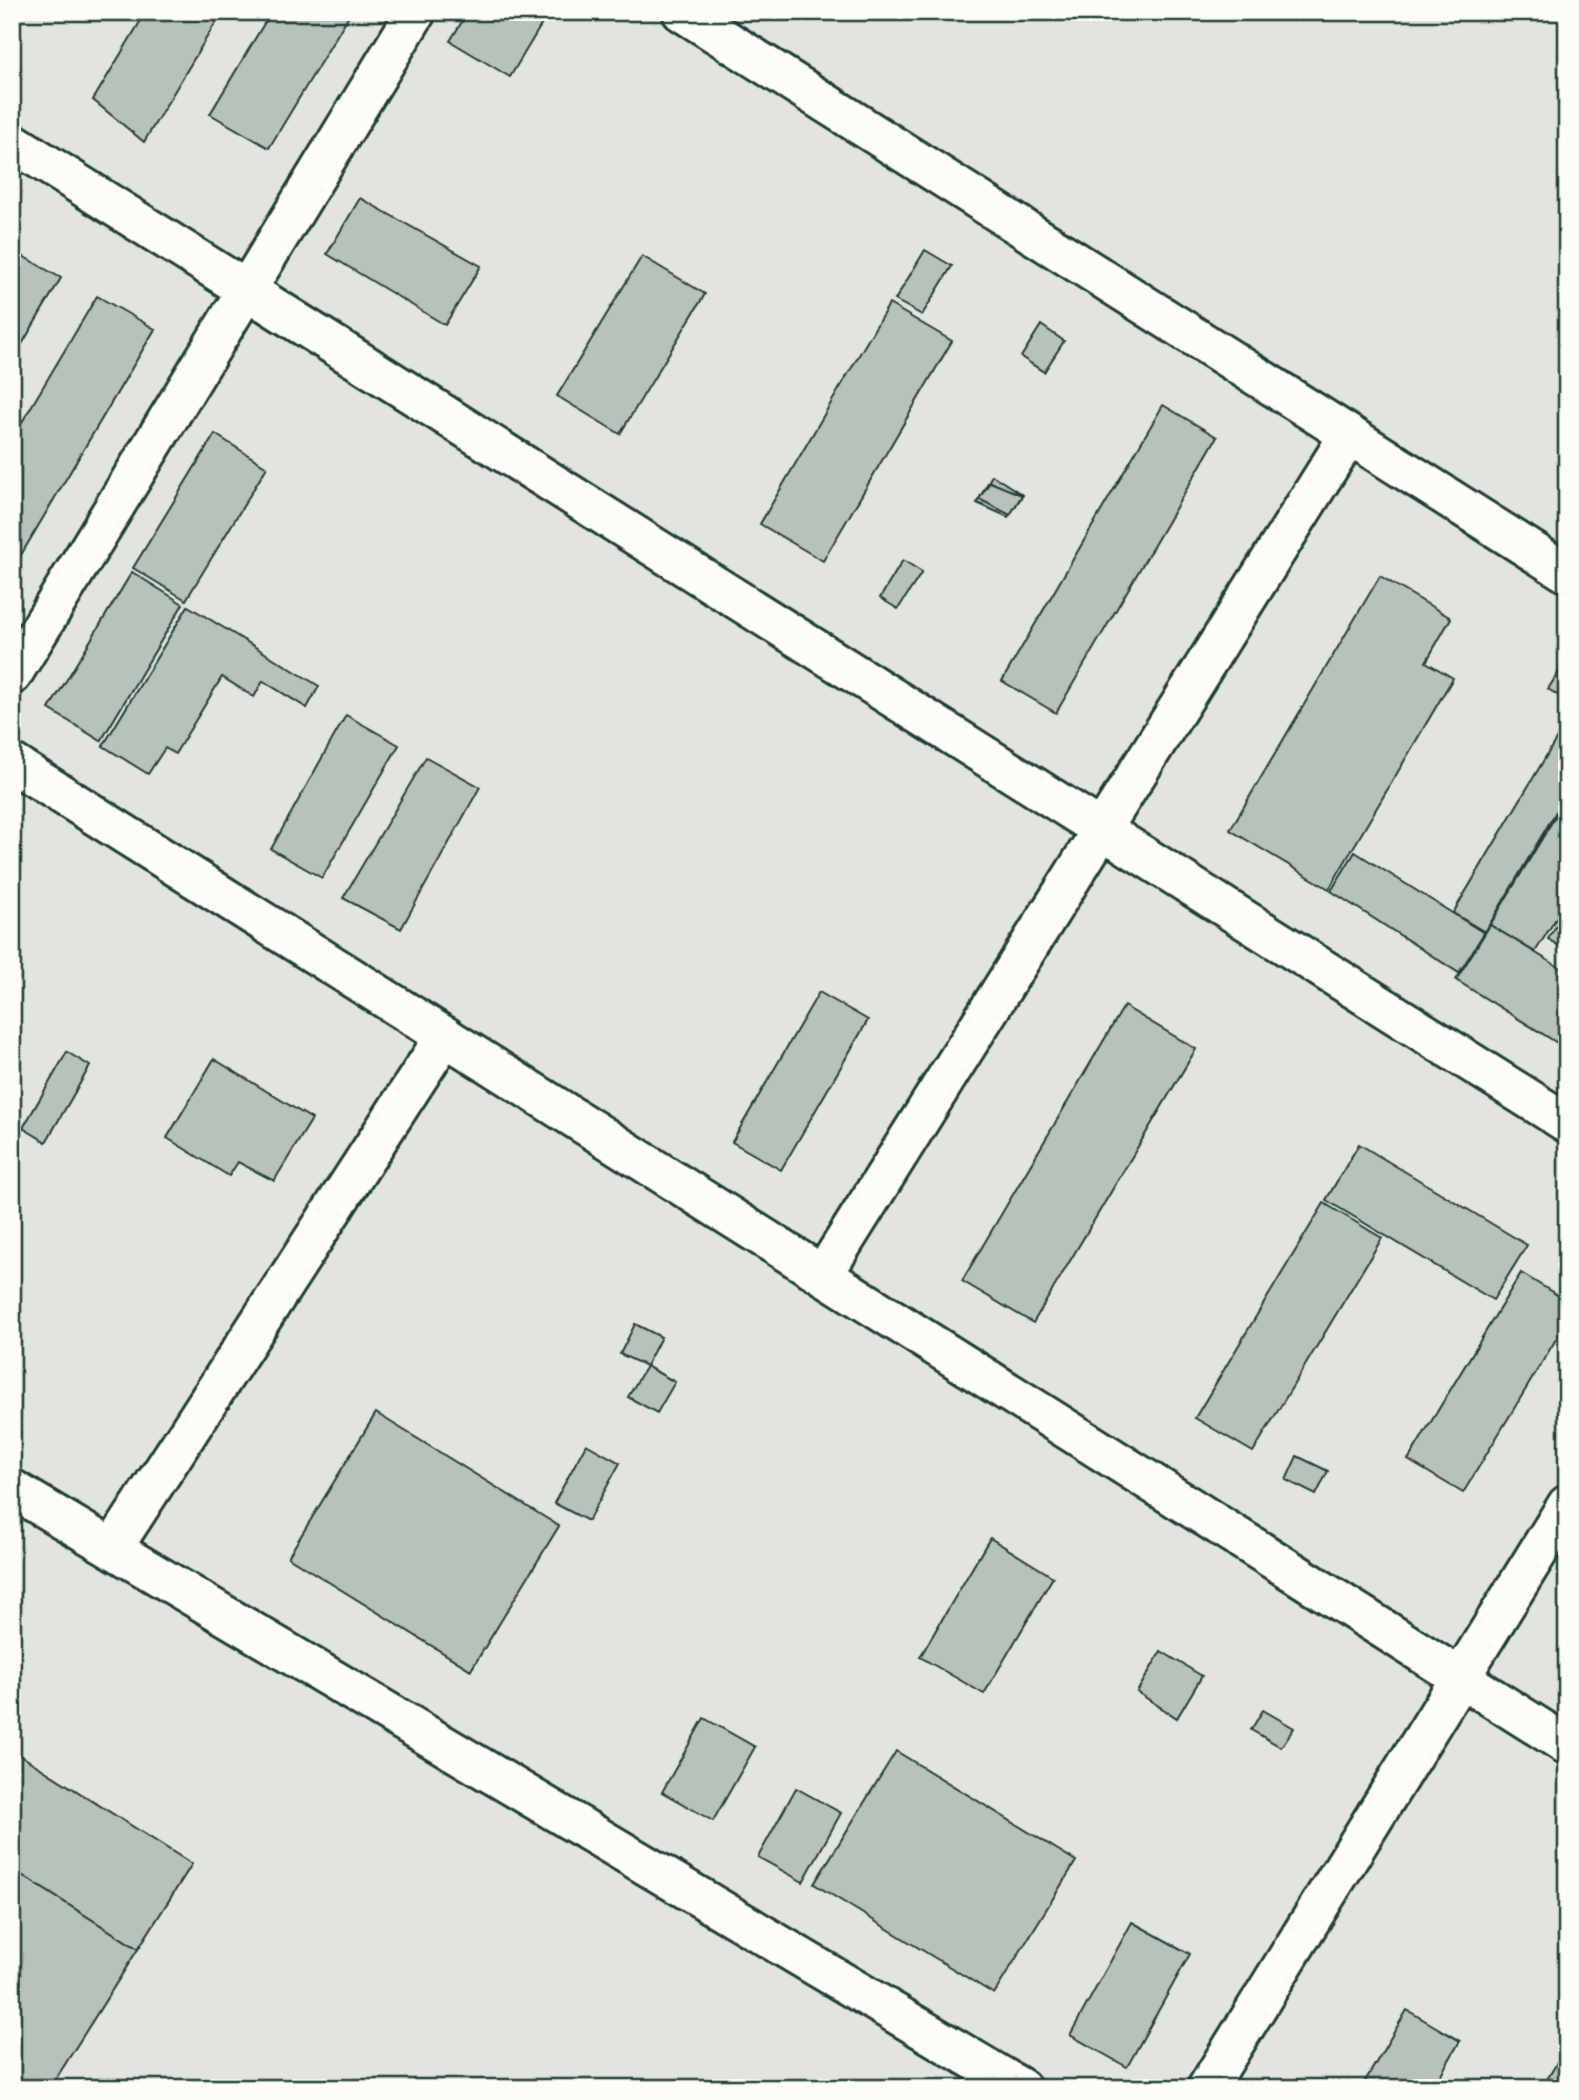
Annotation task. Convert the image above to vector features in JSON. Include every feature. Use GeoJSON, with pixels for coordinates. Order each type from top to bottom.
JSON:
{"type":"FeatureCollection","features":[{"type":"Feature","properties":{"kind":"street"},"geometry":{"type":"LineString","coordinates":[[12,675],[416,12]]}},
{"type":"Feature","properties":{"kind":"street"},"geometry":{"type":"LineString","coordinates":[[681,12],[1567,573]]}},
{"type":"Feature","properties":{"kind":"street"},"geometry":{"type":"LineString","coordinates":[[12,142],[1567,1123]]}},
{"type":"Feature","properties":{"kind":"street"},"geometry":{"type":"LineString","coordinates":[[823,1275],[1349,435]]}},
{"type":"Feature","properties":{"kind":"street"},"geometry":{"type":"LineString","coordinates":[[12,763],[1567,1745]]}},
{"type":"Feature","properties":{"kind":"street"},"geometry":{"type":"LineString","coordinates":[[113,1548],[445,1036]]}},
{"type":"Feature","properties":{"kind":"street"},"geometry":{"type":"LineString","coordinates":[[12,1489],[1021,2088]]}},
{"type":"Feature","properties":{"kind":"street"},"geometry":{"type":"LineString","coordinates":[[1208,2088],[1567,1505]]}},
{"type":"Feature","properties":{"kind":"shaded area"},"geometry":{"type":"Polygon","coordinates":[[[12,12],[1567,12],[1567,2088],[12,2088],[12,12]]]}},
{"type":"Feature","properties":{"kind":"building"},"geometry":{"type":"Polygon","coordinates":[[[146,12],[222,12],[144,142],[93,100],[146,12]]]}},
{"type":"Feature","properties":{"kind":"building"},"geometry":{"type":"Polygon","coordinates":[[[271,12],[351,12],[269,148],[210,114],[271,12]]]}},
{"type":"Feature","properties":{"kind":"building"},"geometry":{"type":"Polygon","coordinates":[[[468,12],[549,12],[510,77],[450,41],[468,12]]]}},
{"type":"Feature","properties":{"kind":"building"},"geometry":{"type":"Polygon","coordinates":[[[360,198],[481,266],[445,325],[327,254],[360,198]]]}},
{"type":"Feature","properties":{"kind":"building"},"geometry":{"type":"Polygon","coordinates":[[[12,250],[61,278],[12,361],[12,250]]]}},
{"type":"Feature","properties":{"kind":"building"},"geometry":{"type":"Polygon","coordinates":[[[925,250],[952,266],[922,315],[895,300],[925,250]]]}},
{"type":"Feature","properties":{"kind":"building"},"geometry":{"type":"Polygon","coordinates":[[[642,256],[705,294],[620,434],[557,396],[642,256]]]}},
{"type":"Feature","properties":{"kind":"building"},"geometry":{"type":"Polygon","coordinates":[[[97,296],[155,329],[12,570],[12,439],[97,296]]]}},
{"type":"Feature","properties":{"kind":"building"},"geometry":{"type":"Polygon","coordinates":[[[889,304],[952,341],[823,561],[760,524],[889,304]]]}},
{"type":"Feature","properties":{"kind":"building"},"geometry":{"type":"Polygon","coordinates":[[[1041,325],[1064,341],[1044,372],[1021,357],[1041,325]]]}},
{"type":"Feature","properties":{"kind":"building"},"geometry":{"type":"Polygon","coordinates":[[[1163,405],[1217,437],[1056,713],[1002,681],[1163,405]]]}},
{"type":"Feature","properties":{"kind":"building"},"geometry":{"type":"Polygon","coordinates":[[[215,434],[267,467],[186,600],[133,568],[215,434]]]}},
{"type":"Feature","properties":{"kind":"building"},"geometry":{"type":"Polygon","coordinates":[[[992,475],[1023,495],[1008,517],[977,503],[992,475]]]}},
{"type":"Feature","properties":{"kind":"building"},"geometry":{"type":"Polygon","coordinates":[[[990,482],[1022,495],[1010,515],[979,499],[990,482]]]}},
{"type":"Feature","properties":{"kind":"building"},"geometry":{"type":"Polygon","coordinates":[[[903,560],[922,572],[898,609],[880,598],[903,560]]]}},
{"type":"Feature","properties":{"kind":"building"},"geometry":{"type":"Polygon","coordinates":[[[132,572],[183,604],[101,741],[49,709],[132,572]]]}},
{"type":"Feature","properties":{"kind":"building"},"geometry":{"type":"Polygon","coordinates":[[[1380,576],[1451,618],[1426,662],[1453,678],[1329,889],[1230,830],[1380,576]]]}},
{"type":"Feature","properties":{"kind":"building"},"geometry":{"type":"Polygon","coordinates":[[[188,606],[319,686],[307,708],[263,681],[254,697],[222,677],[175,754],[165,748],[148,774],[103,746],[188,606]]]}},
{"type":"Feature","properties":{"kind":"building"},"geometry":{"type":"Polygon","coordinates":[[[1567,659],[1567,701],[1548,689],[1567,659]]]}},
{"type":"Feature","properties":{"kind":"building"},"geometry":{"type":"Polygon","coordinates":[[[346,715],[399,745],[322,878],[271,849],[346,715]]]}},
{"type":"Feature","properties":{"kind":"building"},"geometry":{"type":"Polygon","coordinates":[[[1567,721],[1567,793],[1485,932],[1453,913],[1567,721]]]}},
{"type":"Feature","properties":{"kind":"building"},"geometry":{"type":"Polygon","coordinates":[[[426,757],[480,787],[401,929],[343,898],[426,757]]]}},
{"type":"Feature","properties":{"kind":"building"},"geometry":{"type":"Polygon","coordinates":[[[1567,797],[1567,901],[1535,952],[1490,925],[1567,797]]]}},
{"type":"Feature","properties":{"kind":"building"},"geometry":{"type":"Polygon","coordinates":[[[1355,852],[1484,933],[1459,973],[1331,891],[1355,852]]]}},
{"type":"Feature","properties":{"kind":"building"},"geometry":{"type":"Polygon","coordinates":[[[1567,908],[1567,951],[1548,939],[1567,908]]]}},
{"type":"Feature","properties":{"kind":"building"},"geometry":{"type":"Polygon","coordinates":[[[1490,925],[1567,972],[1567,1049],[1456,980],[1490,925]]]}},
{"type":"Feature","properties":{"kind":"building"},"geometry":{"type":"Polygon","coordinates":[[[819,992],[868,1020],[781,1170],[732,1142],[819,992]]]}},
{"type":"Feature","properties":{"kind":"building"},"geometry":{"type":"Polygon","coordinates":[[[1124,1006],[1196,1049],[1033,1323],[962,1281],[1124,1006]]]}},
{"type":"Feature","properties":{"kind":"building"},"geometry":{"type":"Polygon","coordinates":[[[67,1052],[90,1066],[46,1142],[23,1128],[67,1052]]]}},
{"type":"Feature","properties":{"kind":"building"},"geometry":{"type":"Polygon","coordinates":[[[214,1059],[312,1119],[274,1181],[238,1162],[229,1176],[167,1138],[214,1059]]]}},
{"type":"Feature","properties":{"kind":"building"},"geometry":{"type":"Polygon","coordinates":[[[1359,1144],[1527,1245],[1493,1300],[1326,1200],[1359,1144]]]}},
{"type":"Feature","properties":{"kind":"building"},"geometry":{"type":"Polygon","coordinates":[[[1324,1203],[1382,1238],[1253,1452],[1195,1418],[1324,1203]]]}},
{"type":"Feature","properties":{"kind":"building"},"geometry":{"type":"Polygon","coordinates":[[[1521,1273],[1567,1301],[1567,1321],[1463,1493],[1408,1460],[1521,1273]]]}},
{"type":"Feature","properties":{"kind":"building"},"geometry":{"type":"Polygon","coordinates":[[[635,1324],[661,1337],[646,1366],[620,1354],[635,1324]]]}},
{"type":"Feature","properties":{"kind":"building"},"geometry":{"type":"Polygon","coordinates":[[[646,1366],[675,1382],[657,1413],[628,1397],[646,1366]]]}},
{"type":"Feature","properties":{"kind":"building"},"geometry":{"type":"Polygon","coordinates":[[[376,1413],[559,1526],[471,1670],[288,1557],[376,1413]]]}},
{"type":"Feature","properties":{"kind":"building"},"geometry":{"type":"Polygon","coordinates":[[[586,1444],[620,1463],[588,1521],[554,1503],[586,1444]]]}},
{"type":"Feature","properties":{"kind":"building"},"geometry":{"type":"Polygon","coordinates":[[[1297,1456],[1328,1471],[1316,1495],[1286,1480],[1297,1456]]]}},
{"type":"Feature","properties":{"kind":"building"},"geometry":{"type":"Polygon","coordinates":[[[990,1538],[1053,1577],[984,1694],[920,1657],[990,1538]]]}},
{"type":"Feature","properties":{"kind":"building"},"geometry":{"type":"Polygon","coordinates":[[[1161,1651],[1202,1676],[1177,1718],[1137,1692],[1161,1651]]]}},
{"type":"Feature","properties":{"kind":"building"},"geometry":{"type":"Polygon","coordinates":[[[1263,1710],[1294,1728],[1281,1747],[1251,1730],[1263,1710]]]}},
{"type":"Feature","properties":{"kind":"building"},"geometry":{"type":"Polygon","coordinates":[[[704,1718],[755,1747],[713,1821],[662,1792],[704,1718]]]}},
{"type":"Feature","properties":{"kind":"building"},"geometry":{"type":"Polygon","coordinates":[[[12,1750],[192,1864],[138,1949],[12,1869],[12,1750]]]}},
{"type":"Feature","properties":{"kind":"building"},"geometry":{"type":"Polygon","coordinates":[[[896,1751],[1076,1861],[994,1994],[814,1884],[896,1751]]]}},
{"type":"Feature","properties":{"kind":"building"},"geometry":{"type":"Polygon","coordinates":[[[796,1788],[841,1813],[803,1882],[758,1857],[796,1788]]]}},
{"type":"Feature","properties":{"kind":"building"},"geometry":{"type":"Polygon","coordinates":[[[12,1869],[138,1949],[50,2088],[12,2088],[12,1869]]]}},
{"type":"Feature","properties":{"kind":"building"},"geometry":{"type":"Polygon","coordinates":[[[1132,1922],[1190,1954],[1127,2067],[1070,2035],[1132,1922]]]}},
{"type":"Feature","properties":{"kind":"building"},"geometry":{"type":"Polygon","coordinates":[[[1407,2010],[1460,2041],[1433,2088],[1361,2088],[1407,2010]]]}},
{"type":"Feature","properties":{"kind":"building"},"geometry":{"type":"Polygon","coordinates":[[[1567,2046],[1567,2088],[1542,2088],[1567,2046]]]}}]}
